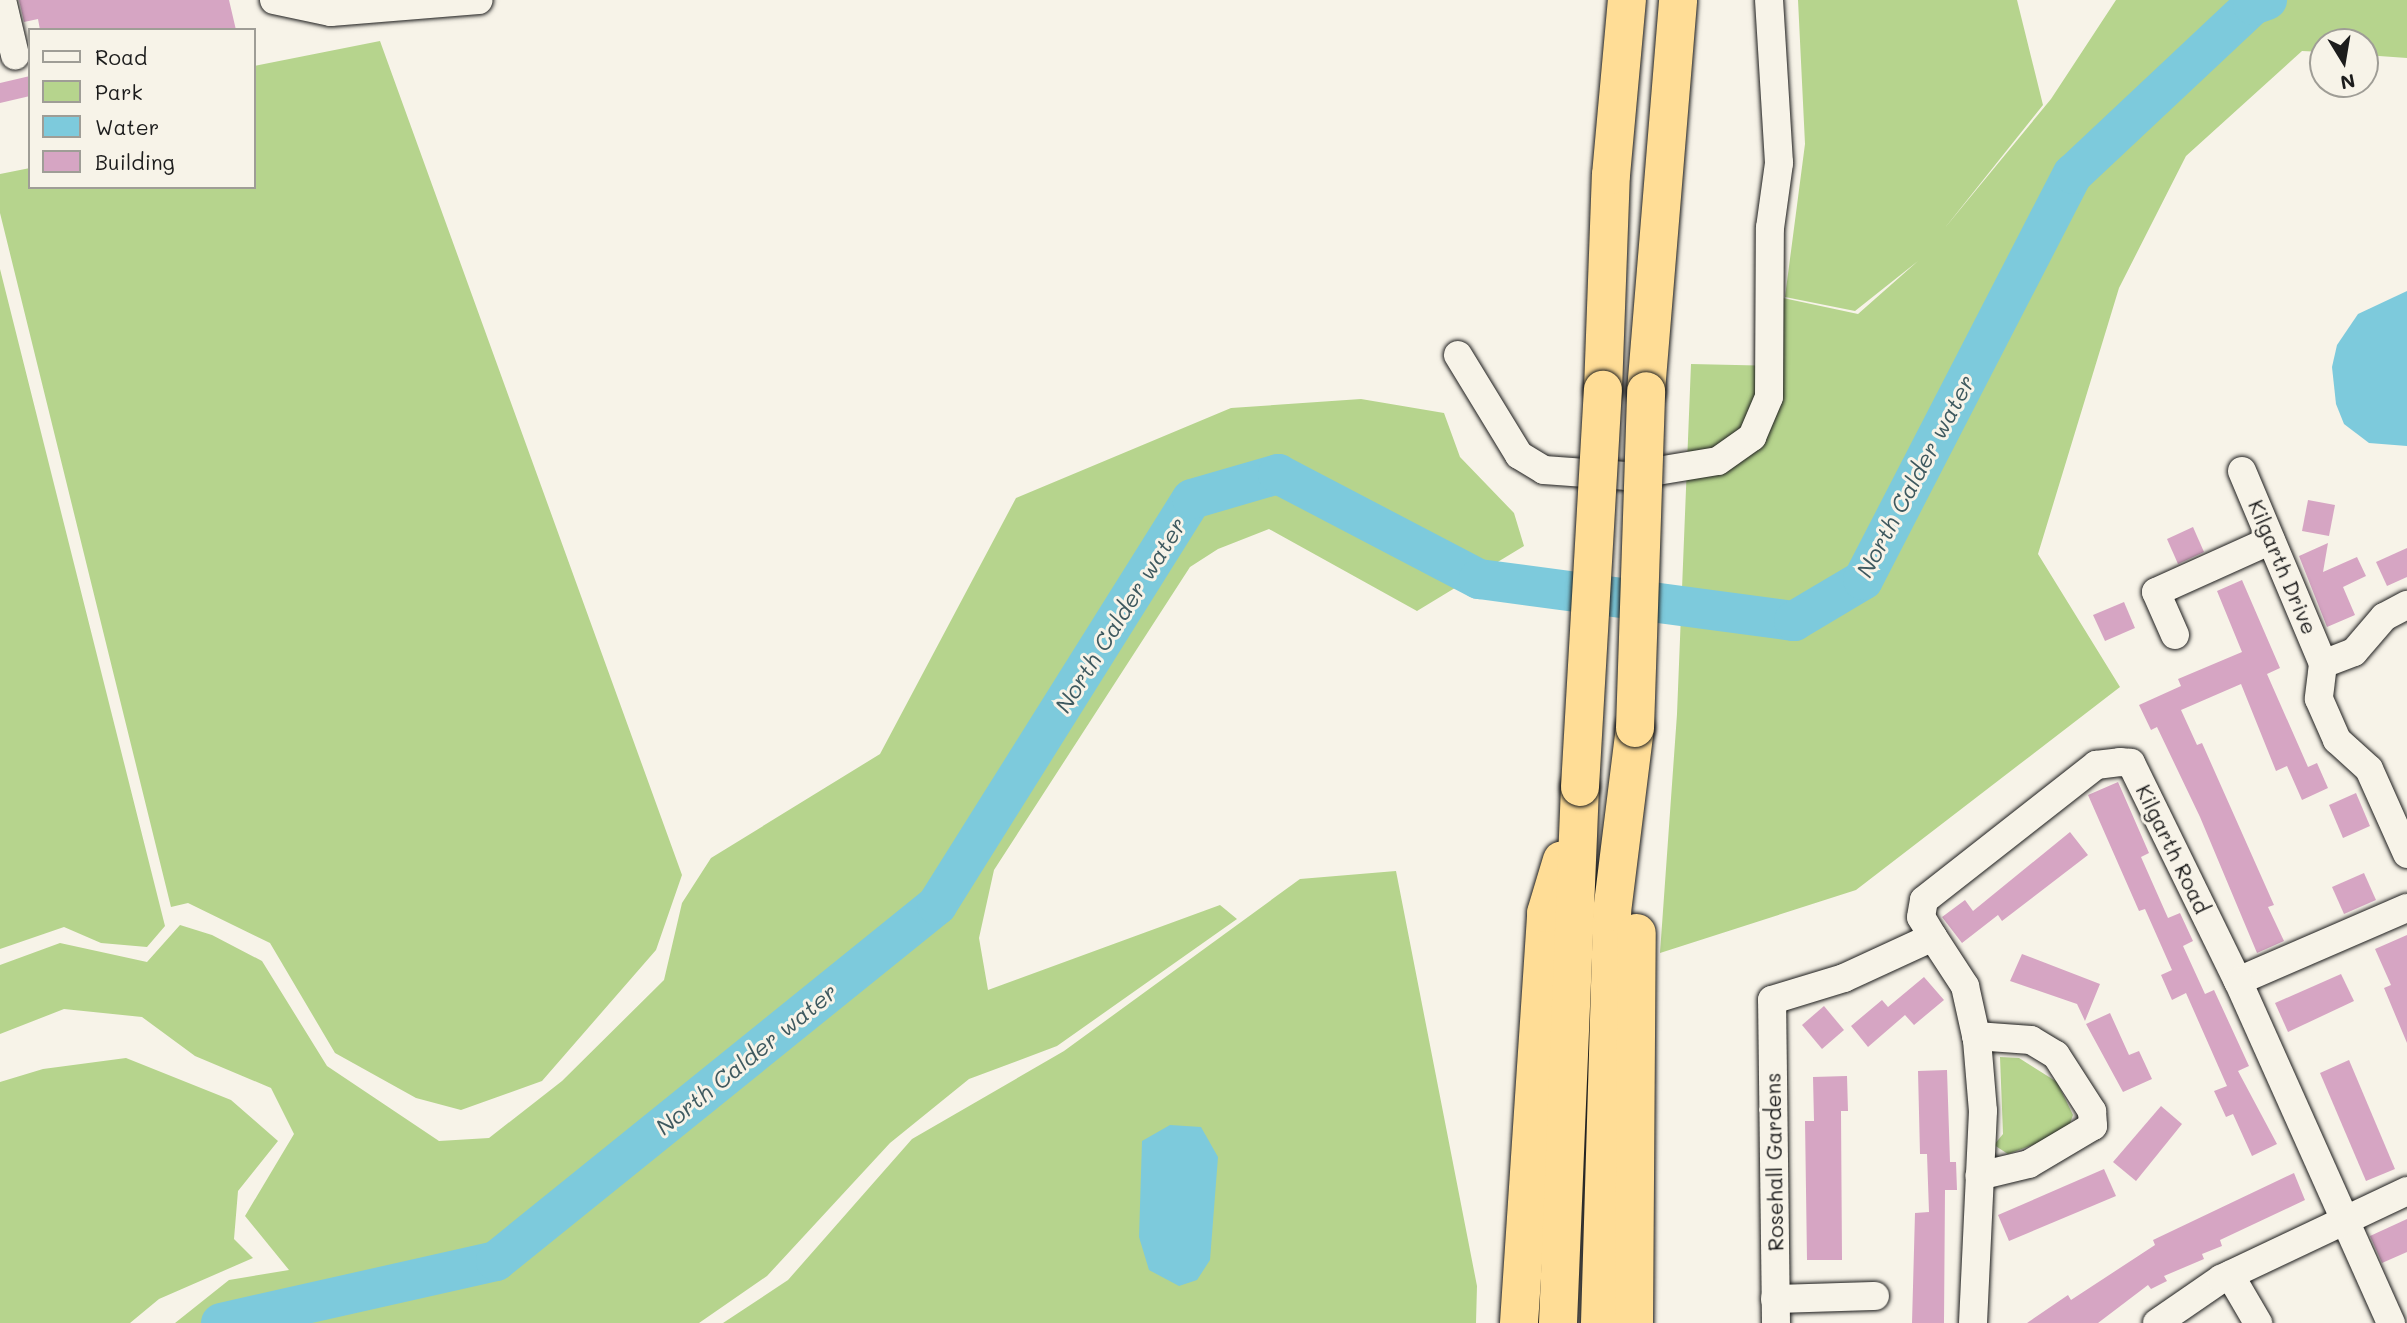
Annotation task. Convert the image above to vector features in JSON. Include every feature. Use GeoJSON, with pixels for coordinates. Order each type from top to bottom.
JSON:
{"type":"FeatureCollection","features":[{"type":"Feature","properties":{"kind":"highway"},"geometry":{"type":"LineString","coordinates":[[1558,1323],[1573,838],[1603,390],[1611,175],[1627,0]]}},
{"type":"Feature","properties":{"kind":"highway"},"geometry":{"type":"LineString","coordinates":[[1634,1323],[1629,845],[1646,391],[1678,0]]}},
{"type":"Feature","properties":{"kind":"highway"},"geometry":{"type":"LineString","coordinates":[[1519,1323],[1546,913],[1573,838]]}},
{"type":"Feature","properties":{"kind":"highway"},"geometry":{"type":"LineString","coordinates":[[1600,1323],[1612,912],[1629,845]]}},
{"type":"Feature","properties":{"kind":"street"},"geometry":{"type":"LineString","coordinates":[[2,0],[15,55]]}},
{"type":"Feature","properties":{"kind":"street"},"geometry":{"type":"LineString","coordinates":[[274,0],[331,12],[479,0]]}},
{"type":"Feature","properties":{"kind":"street"},"geometry":{"type":"LineString","coordinates":[[1458,355],[1520,455],[1544,470],[1627,476],[1718,461],[1752,438],[1769,397],[1770,228],[1779,163],[1769,0]]}},
{"type":"Feature","properties":{"kind":"street","name":"Kilgarth Drive"},"geometry":{"type":"LineString","coordinates":[[2242,471],[2323,664],[2319,699],[2337,740],[2369,769],[2407,854]]}},
{"type":"Feature","properties":{"kind":"street"},"geometry":{"type":"LineString","coordinates":[[2175,635],[2156,592],[2271,540]]}},
{"type":"Feature","properties":{"kind":"street"},"geometry":{"type":"LineString","coordinates":[[2323,664],[2354,652],[2384,617],[2407,605]]}},
{"type":"Feature","properties":{"kind":"street","name":"Kilgarth Road"},"geometry":{"type":"LineString","coordinates":[[1933,937],[1921,917],[1924,900],[2096,765],[2131,764],[2238,981],[2344,1218],[2394,1310]]}},
{"type":"Feature","properties":{"kind":"street"},"geometry":{"type":"LineString","coordinates":[[2238,981],[2407,908]]}},
{"type":"Feature","properties":{"kind":"street"},"geometry":{"type":"LineString","coordinates":[[1933,937],[1965,986],[1976,1036],[1983,1111],[1973,1323]]}},
{"type":"Feature","properties":{"kind":"street","name":"Rosehall Gardens"},"geometry":{"type":"LineString","coordinates":[[1776,1311],[1772,1000],[1844,978],[1933,937]]}},
{"type":"Feature","properties":{"kind":"street"},"geometry":{"type":"LineString","coordinates":[[1976,1036],[2031,1040],[2056,1055],[2092,1111],[2093,1126],[2029,1164],[1979,1177]]}},
{"type":"Feature","properties":{"kind":"street"},"geometry":{"type":"LineString","coordinates":[[2157,1323],[2230,1275],[2344,1218],[2407,1191]]}},
{"type":"Feature","properties":{"kind":"street"},"geometry":{"type":"LineString","coordinates":[[2230,1275],[2258,1323]]}},
{"type":"Feature","properties":{"kind":"street"},"geometry":{"type":"LineString","coordinates":[[1776,1311],[1875,1296]]}},
{"type":"Feature","properties":{"kind":"green space"},"geometry":{"type":"Polygon","coordinates":[[[1798,0],[2017,0],[2043,105],[1944,229],[2051,99],[2116,0],[2407,0],[2407,58],[2379,56],[2379,28],[2309,28],[2309,51],[2302,51],[2186,156],[2119,288],[2038,554],[2120,687],[1856,890],[1660,953],[1677,714],[1691,364],[1780,366],[1783,298],[1858,314],[1918,261],[1855,311],[1785,297],[1805,144],[1798,0]]]}},
{"type":"Feature","properties":{"kind":"green space"},"geometry":{"type":"Polygon","coordinates":[[[380,41],[682,875],[656,950],[542,1081],[461,1110],[416,1098],[335,1053],[270,943],[188,903],[171,907],[0,213],[0,174],[28,168],[28,189],[256,189],[256,66],[380,41]]]}},
{"type":"Feature","properties":{"kind":"green space"},"geometry":{"type":"Polygon","coordinates":[[[0,269],[165,926],[147,947],[101,943],[64,927],[0,949],[0,269]]]}},
{"type":"Feature","properties":{"kind":"green space"},"geometry":{"type":"Polygon","coordinates":[[[1361,399],[1444,413],[1460,457],[1514,513],[1524,546],[1417,611],[1269,529],[1218,549],[1190,567],[994,870],[979,938],[988,990],[1220,905],[1237,919],[1057,1046],[969,1079],[890,1143],[767,1276],[699,1323],[175,1323],[229,1280],[289,1270],[245,1216],[294,1134],[271,1088],[195,1056],[142,1017],[64,1009],[0,1034],[0,965],[60,943],[147,962],[180,925],[212,935],[262,961],[327,1066],[439,1141],[489,1138],[562,1081],[664,980],[682,903],[711,858],[880,754],[1016,498],[1231,408],[1361,399]]]}},
{"type":"Feature","properties":{"kind":"green space"},"geometry":{"type":"Polygon","coordinates":[[[1396,871],[1477,1286],[1476,1323],[723,1323],[788,1280],[912,1139],[1064,1051],[1300,879],[1396,871]]]}},
{"type":"Feature","properties":{"kind":"green space"},"geometry":{"type":"Polygon","coordinates":[[[2000,1057],[2019,1058],[2057,1082],[2073,1115],[2069,1126],[2046,1140],[2008,1154],[1994,1145],[2003,1134],[2000,1057]]]}},
{"type":"Feature","properties":{"kind":"green space"},"geometry":{"type":"Polygon","coordinates":[[[126,1058],[231,1100],[278,1141],[238,1191],[234,1239],[253,1258],[159,1299],[130,1323],[0,1323],[0,1082],[43,1069],[126,1058]]]}},
{"type":"Feature","properties":{"kind":"water"},"geometry":{"type":"Polygon","coordinates":[[[2407,291],[2407,446],[2369,443],[2344,424],[2336,404],[2332,367],[2337,345],[2358,314],[2407,291]]]}},
{"type":"Feature","properties":{"kind":"water"},"geometry":{"type":"Polygon","coordinates":[[[1170,1125],[1201,1127],[1218,1157],[1210,1260],[1197,1280],[1179,1286],[1149,1270],[1139,1237],[1142,1141],[1170,1125]]]}},
{"type":"Feature","properties":{"kind":"building"},"geometry":{"type":"Polygon","coordinates":[[[19,0],[229,0],[236,28],[40,28],[38,19],[24,22],[19,0]]]}},
{"type":"Feature","properties":{"kind":"building"},"geometry":{"type":"Polygon","coordinates":[[[28,76],[28,96],[0,103],[0,83],[28,76]]]}},
{"type":"Feature","properties":{"kind":"building"},"geometry":{"type":"Polygon","coordinates":[[[2308,500],[2335,505],[2329,536],[2302,531],[2308,500]]]}},
{"type":"Feature","properties":{"kind":"building"},"geometry":{"type":"Polygon","coordinates":[[[2193,527],[2204,552],[2178,564],[2167,539],[2193,527]]]}},
{"type":"Feature","properties":{"kind":"building"},"geometry":{"type":"Polygon","coordinates":[[[2328,543],[2323,572],[2357,557],[2366,576],[2343,587],[2355,615],[2327,627],[2299,556],[2328,543]]]}},
{"type":"Feature","properties":{"kind":"building"},"geometry":{"type":"Polygon","coordinates":[[[2407,548],[2407,577],[2387,586],[2376,562],[2407,548]]]}},
{"type":"Feature","properties":{"kind":"building"},"geometry":{"type":"Polygon","coordinates":[[[2242,580],[2280,668],[2267,674],[2308,767],[2317,763],[2328,788],[2302,800],[2287,766],[2276,771],[2241,684],[2181,710],[2197,745],[2202,743],[2274,905],[2268,907],[2284,941],[2257,953],[2200,817],[2157,727],[2151,730],[2139,705],[2181,686],[2178,679],[2242,652],[2217,591],[2242,580]]]}},
{"type":"Feature","properties":{"kind":"building"},"geometry":{"type":"Polygon","coordinates":[[[2124,602],[2135,628],[2105,641],[2093,615],[2124,602]]]}},
{"type":"Feature","properties":{"kind":"building"},"geometry":{"type":"Polygon","coordinates":[[[2118,782],[2149,853],[2141,857],[2168,918],[2180,913],[2193,941],[2183,946],[2205,994],[2214,990],[2249,1066],[2238,1071],[2277,1144],[2252,1156],[2233,1114],[2226,1117],[2214,1091],[2227,1086],[2186,993],[2172,1000],[2161,975],[2172,970],[2145,909],[2139,911],[2088,795],[2118,782]]]}},
{"type":"Feature","properties":{"kind":"building"},"geometry":{"type":"Polygon","coordinates":[[[2356,793],[2370,826],[2343,838],[2329,805],[2356,793]]]}},
{"type":"Feature","properties":{"kind":"building"},"geometry":{"type":"Polygon","coordinates":[[[2070,832],[2088,855],[2002,921],[1998,915],[1962,943],[1942,917],[1965,900],[1973,911],[2070,832]]]}},
{"type":"Feature","properties":{"kind":"building"},"geometry":{"type":"Polygon","coordinates":[[[2364,873],[2376,900],[2344,914],[2332,887],[2364,873]]]}},
{"type":"Feature","properties":{"kind":"building"},"geometry":{"type":"Polygon","coordinates":[[[2407,935],[2407,1043],[2384,988],[2391,985],[2375,949],[2407,935]]]}},
{"type":"Feature","properties":{"kind":"building"},"geometry":{"type":"Polygon","coordinates":[[[2022,954],[2100,984],[2085,1021],[2077,1004],[2010,981],[2022,954]]]}},
{"type":"Feature","properties":{"kind":"building"},"geometry":{"type":"Polygon","coordinates":[[[2341,974],[2354,1001],[2288,1032],[2275,1003],[2341,974]]]}},
{"type":"Feature","properties":{"kind":"building"},"geometry":{"type":"Polygon","coordinates":[[[1924,977],[1944,1000],[1914,1025],[1905,1015],[1868,1047],[1851,1026],[1882,1000],[1888,1007],[1924,977]]]}},
{"type":"Feature","properties":{"kind":"building"},"geometry":{"type":"Polygon","coordinates":[[[1824,1006],[1844,1030],[1822,1049],[1802,1025],[1824,1006]]]}},
{"type":"Feature","properties":{"kind":"building"},"geometry":{"type":"Polygon","coordinates":[[[2110,1013],[2129,1055],[2139,1051],[2152,1079],[2123,1092],[2086,1024],[2110,1013]]]}},
{"type":"Feature","properties":{"kind":"building"},"geometry":{"type":"Polygon","coordinates":[[[2349,1060],[2395,1169],[2366,1181],[2320,1073],[2349,1060]]]}},
{"type":"Feature","properties":{"kind":"building"},"geometry":{"type":"Polygon","coordinates":[[[1947,1070],[1950,1162],[1956,1162],[1957,1190],[1945,1190],[1944,1323],[1912,1323],[1915,1213],[1929,1212],[1927,1154],[1920,1154],[1918,1071],[1947,1070]]]}},
{"type":"Feature","properties":{"kind":"building"},"geometry":{"type":"Polygon","coordinates":[[[1847,1076],[1848,1111],[1841,1111],[1842,1260],[1807,1260],[1805,1121],[1814,1121],[1813,1077],[1847,1076]]]}},
{"type":"Feature","properties":{"kind":"building"},"geometry":{"type":"Polygon","coordinates":[[[2161,1106],[2182,1124],[2136,1181],[2113,1162],[2161,1106]]]}},
{"type":"Feature","properties":{"kind":"building"},"geometry":{"type":"Polygon","coordinates":[[[2104,1169],[2116,1196],[2009,1241],[1998,1215],[2104,1169]]]}},
{"type":"Feature","properties":{"kind":"building"},"geometry":{"type":"Polygon","coordinates":[[[2294,1173],[2305,1200],[2220,1240],[2222,1246],[2202,1254],[2204,1259],[2164,1276],[2167,1281],[2151,1289],[2148,1285],[2098,1323],[2027,1323],[2068,1295],[2071,1300],[2155,1245],[2153,1240],[2294,1173]]]}},
{"type":"Feature","properties":{"kind":"building"},"geometry":{"type":"Polygon","coordinates":[[[2407,1219],[2407,1252],[2382,1263],[2370,1236],[2407,1219]]]}},
{"type":"Feature","properties":{"kind":"waterway","name":"North Calder water"},"geometry":{"type":"LineString","coordinates":[[221,1323],[496,1261],[937,905],[1192,499],[1278,474],[1479,579],[1794,621],[1863,580],[2073,174],[2253,5],[2267,0]]}}]}
